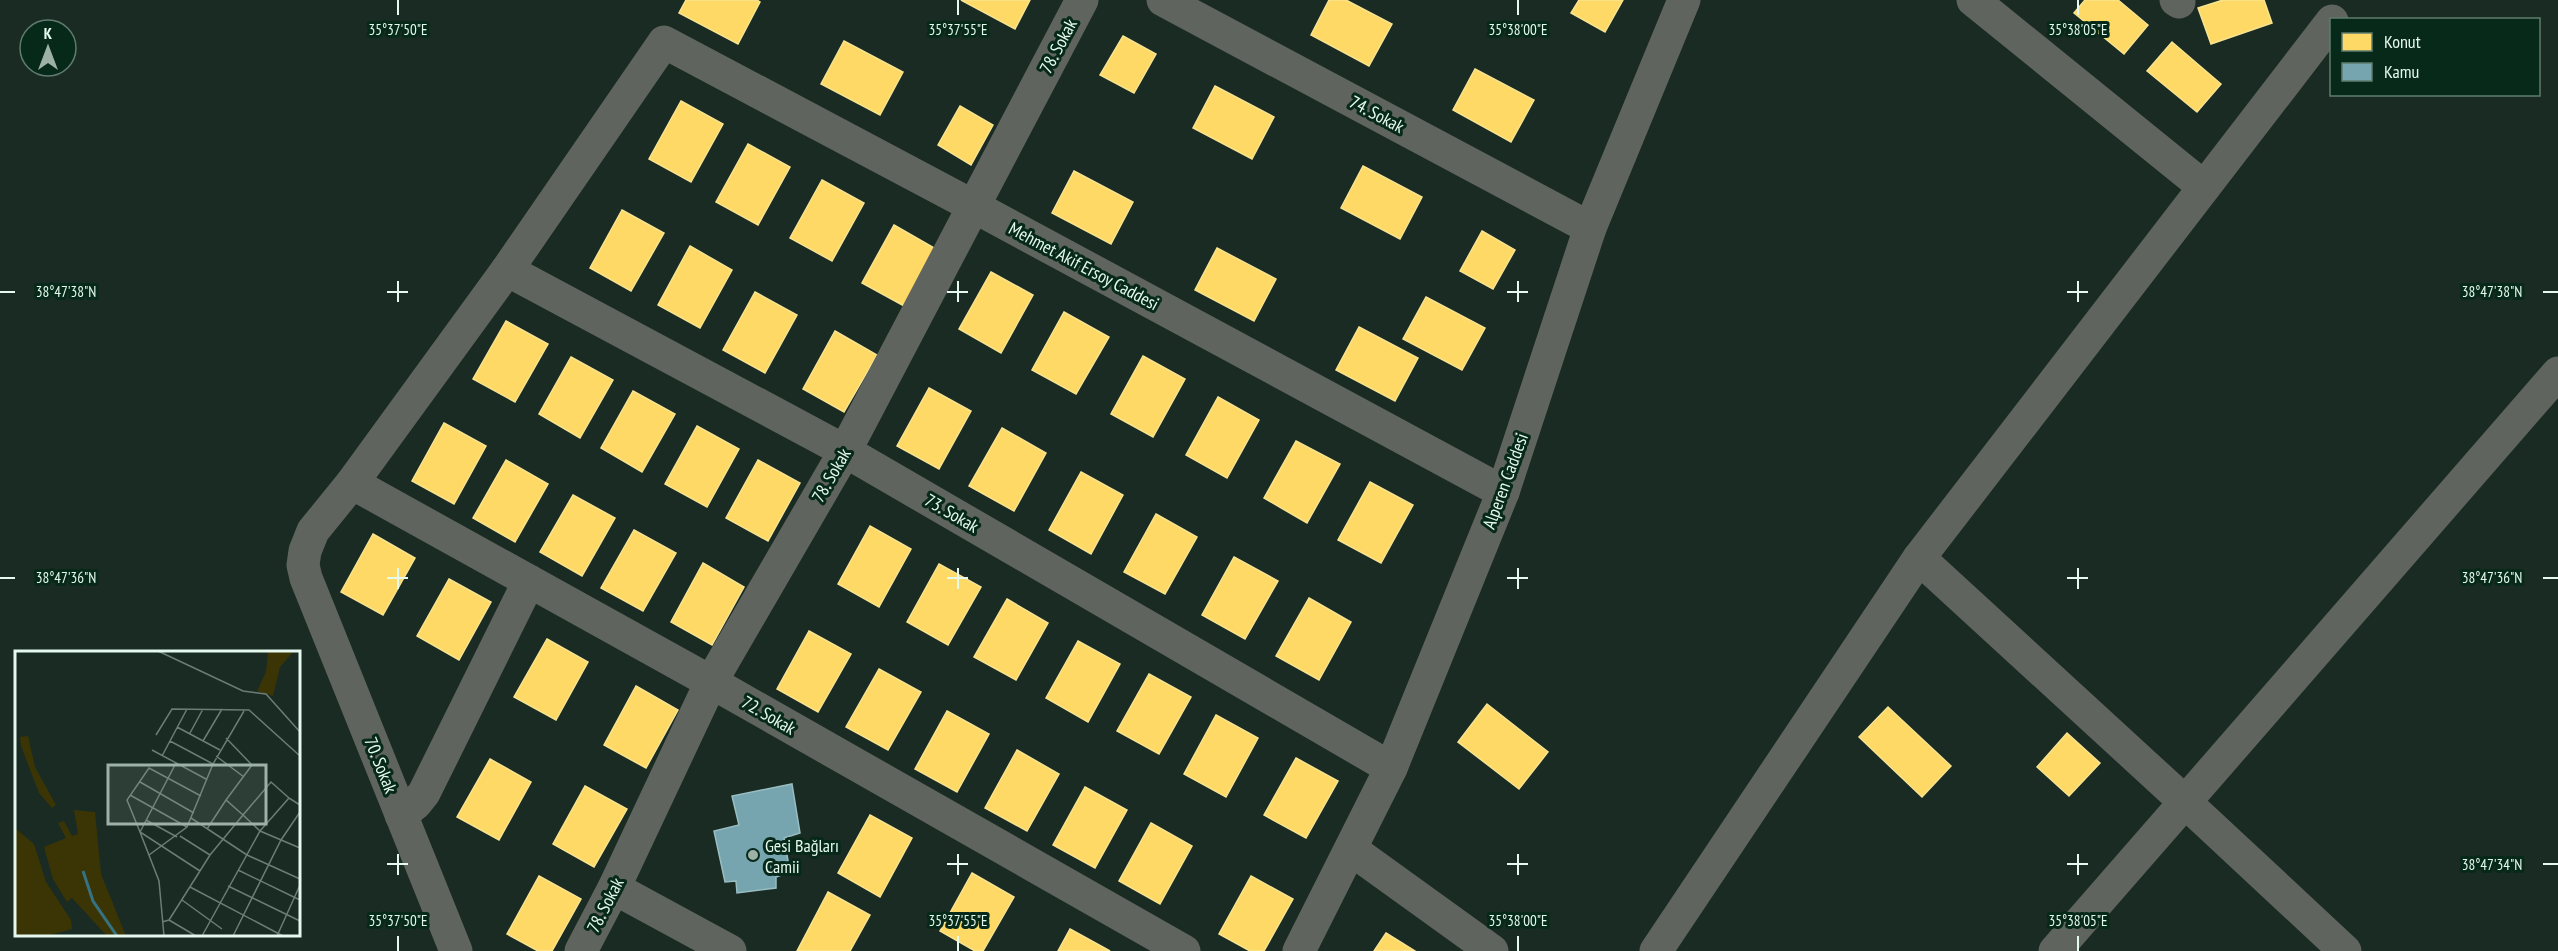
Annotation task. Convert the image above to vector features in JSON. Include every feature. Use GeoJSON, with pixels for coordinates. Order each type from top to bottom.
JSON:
{"type":"FeatureCollection","features":[{"type":"Feature","properties":{"kind":"street","name":"78. Sokak"},"geometry":{"type":"LineString","coordinates":[[581,951],[614,888],[711,682],[845,451],[1082,0]]}},
{"type":"Feature","properties":{"kind":"street","name":"74. Sokak"},"geometry":{"type":"LineString","coordinates":[[1163,0],[1590,228]]}},
{"type":"Feature","properties":{"kind":"street","name":"Alperen Caddesi"},"geometry":{"type":"LineString","coordinates":[[1299,951],[1352,850],[1391,768],[1503,492],[1590,228],[1684,0]]}},
{"type":"Feature","properties":{"kind":"street"},"geometry":{"type":"LineString","coordinates":[[1973,0],[2204,187]]}},
{"type":"Feature","properties":{"kind":"street"},"geometry":{"type":"LineString","coordinates":[[2332,18],[2335,0]]}},
{"type":"Feature","properties":{"kind":"street"},"geometry":{"type":"LineString","coordinates":[[1656,951],[1919,558],[2330,23]]}},
{"type":"Feature","properties":{"kind":"street","name":"Mehmet Akif Ersoy Caddesi"},"geometry":{"type":"LineString","coordinates":[[507,270],[664,42],[974,206],[1503,492]]}},
{"type":"Feature","properties":{"kind":"street"},"geometry":{"type":"LineString","coordinates":[[352,483],[507,270]]}},
{"type":"Feature","properties":{"kind":"street","name":"73. Sokak"},"geometry":{"type":"LineString","coordinates":[[507,270],[845,451],[1391,768]]}},
{"type":"Feature","properties":{"kind":"street"},"geometry":{"type":"LineString","coordinates":[[2055,951],[2558,373]]}},
{"type":"Feature","properties":{"kind":"street","name":"70. Sokak"},"geometry":{"type":"LineString","coordinates":[[352,483],[307,541],[303,565],[306,578],[456,951]]}},
{"type":"Feature","properties":{"kind":"street","name":"72. Sokak"},"geometry":{"type":"LineString","coordinates":[[352,483],[711,682],[1184,951]]}},
{"type":"Feature","properties":{"kind":"street"},"geometry":{"type":"LineString","coordinates":[[1919,558],[2345,951]]}},
{"type":"Feature","properties":{"kind":"street"},"geometry":{"type":"LineString","coordinates":[[401,815],[424,793],[529,581]]}},
{"type":"Feature","properties":{"kind":"street"},"geometry":{"type":"LineString","coordinates":[[1352,850],[1492,951]]}},
{"type":"Feature","properties":{"kind":"street"},"geometry":{"type":"LineString","coordinates":[[614,888],[730,951]]}},
{"type":"Feature","properties":{"kind":"building: Konut"},"geometry":{"type":"Polygon","coordinates":[[[686,0],[757,0],[760,2],[738,44],[679,13],[686,0]]]}},
{"type":"Feature","properties":{"kind":"building: Konut"},"geometry":{"type":"Polygon","coordinates":[[[961,0],[1030,0],[1015,29],[961,0]]]}},
{"type":"Feature","properties":{"kind":"building: Konut"},"geometry":{"type":"Polygon","coordinates":[[[1329,0],[1346,0],[1392,24],[1369,66],[1311,35],[1329,0]]]}},
{"type":"Feature","properties":{"kind":"building: Konut"},"geometry":{"type":"Polygon","coordinates":[[[1579,0],[1623,0],[1605,32],[1571,13],[1579,0]]]}},
{"type":"Feature","properties":{"kind":"building: Konut"},"geometry":{"type":"Polygon","coordinates":[[[2085,0],[2118,0],[2148,25],[2124,54],[2074,13],[2085,0]]]}},
{"type":"Feature","properties":{"kind":"building: Konut"},"geometry":{"type":"Polygon","coordinates":[[[2223,0],[2264,0],[2272,23],[2211,44],[2198,8],[2223,0]]]}},
{"type":"Feature","properties":{"kind":"building: Konut"},"geometry":{"type":"Polygon","coordinates":[[[1123,36],[1156,54],[1134,93],[1100,75],[1123,36]]]}},
{"type":"Feature","properties":{"kind":"building: Konut"},"geometry":{"type":"Polygon","coordinates":[[[844,41],[903,72],[880,115],[821,84],[844,41]]]}},
{"type":"Feature","properties":{"kind":"building: Konut"},"geometry":{"type":"Polygon","coordinates":[[[2172,42],[2221,84],[2197,112],[2147,71],[2172,42]]]}},
{"type":"Feature","properties":{"kind":"building: Konut"},"geometry":{"type":"Polygon","coordinates":[[[1475,69],[1534,100],[1511,142],[1453,110],[1475,69]]]}},
{"type":"Feature","properties":{"kind":"building: Konut"},"geometry":{"type":"Polygon","coordinates":[[[1215,86],[1274,117],[1252,159],[1193,128],[1215,86]]]}},
{"type":"Feature","properties":{"kind":"building: Konut"},"geometry":{"type":"Polygon","coordinates":[[[681,101],[723,124],[691,182],[649,159],[681,101]]]}},
{"type":"Feature","properties":{"kind":"building: Konut"},"geometry":{"type":"Polygon","coordinates":[[[960,106],[993,125],[971,165],[938,145],[960,106]]]}},
{"type":"Feature","properties":{"kind":"building: Konut"},"geometry":{"type":"Polygon","coordinates":[[[748,144],[790,167],[758,225],[716,202],[748,144]]]}},
{"type":"Feature","properties":{"kind":"building: Konut"},"geometry":{"type":"Polygon","coordinates":[[[1363,166],[1422,197],[1400,239],[1341,208],[1363,166]]]}},
{"type":"Feature","properties":{"kind":"building: Konut"},"geometry":{"type":"Polygon","coordinates":[[[1074,171],[1133,202],[1111,244],[1052,213],[1074,171]]]}},
{"type":"Feature","properties":{"kind":"building: Konut"},"geometry":{"type":"Polygon","coordinates":[[[822,180],[864,203],[832,261],[790,238],[822,180]]]}},
{"type":"Feature","properties":{"kind":"building: Konut"},"geometry":{"type":"Polygon","coordinates":[[[622,210],[664,233],[631,291],[590,268],[622,210]]]}},
{"type":"Feature","properties":{"kind":"building: Konut"},"geometry":{"type":"Polygon","coordinates":[[[894,225],[936,249],[904,306],[862,283],[894,225]]]}},
{"type":"Feature","properties":{"kind":"building: Konut"},"geometry":{"type":"Polygon","coordinates":[[[1482,231],[1515,250],[1493,289],[1460,271],[1482,231]]]}},
{"type":"Feature","properties":{"kind":"building: Konut"},"geometry":{"type":"Polygon","coordinates":[[[690,246],[732,270],[700,328],[658,305],[690,246]]]}},
{"type":"Feature","properties":{"kind":"building: Konut"},"geometry":{"type":"Polygon","coordinates":[[[1217,248],[1276,279],[1254,321],[1195,290],[1217,248]]]}},
{"type":"Feature","properties":{"kind":"building: Konut"},"geometry":{"type":"Polygon","coordinates":[[[991,272],[1033,295],[1001,353],[959,329],[991,272]]]}},
{"type":"Feature","properties":{"kind":"building: Konut"},"geometry":{"type":"Polygon","coordinates":[[[755,292],[797,315],[765,373],[723,350],[755,292]]]}},
{"type":"Feature","properties":{"kind":"building: Konut"},"geometry":{"type":"Polygon","coordinates":[[[1426,297],[1485,328],[1462,370],[1403,339],[1426,297]]]}},
{"type":"Feature","properties":{"kind":"building: Konut"},"geometry":{"type":"Polygon","coordinates":[[[1064,312],[1109,337],[1076,394],[1032,370],[1064,312]]]}},
{"type":"Feature","properties":{"kind":"building: Konut"},"geometry":{"type":"Polygon","coordinates":[[[506,321],[548,344],[515,402],[473,379],[506,321]]]}},
{"type":"Feature","properties":{"kind":"building: Konut"},"geometry":{"type":"Polygon","coordinates":[[[1359,327],[1418,358],[1395,401],[1336,370],[1359,327]]]}},
{"type":"Feature","properties":{"kind":"building: Konut"},"geometry":{"type":"Polygon","coordinates":[[[835,331],[877,355],[844,412],[803,389],[835,331]]]}},
{"type":"Feature","properties":{"kind":"building: Konut"},"geometry":{"type":"Polygon","coordinates":[[[1143,356],[1185,379],[1153,437],[1111,414],[1143,356]]]}},
{"type":"Feature","properties":{"kind":"building: Konut"},"geometry":{"type":"Polygon","coordinates":[[[571,357],[613,380],[580,438],[539,414],[571,357]]]}},
{"type":"Feature","properties":{"kind":"building: Konut"},"geometry":{"type":"Polygon","coordinates":[[[929,388],[971,411],[939,469],[897,446],[929,388]]]}},
{"type":"Feature","properties":{"kind":"building: Konut"},"geometry":{"type":"Polygon","coordinates":[[[633,391],[675,414],[642,472],[601,448],[633,391]]]}},
{"type":"Feature","properties":{"kind":"building: Konut"},"geometry":{"type":"Polygon","coordinates":[[[1218,397],[1259,420],[1227,478],[1186,455],[1218,397]]]}},
{"type":"Feature","properties":{"kind":"building: Konut"},"geometry":{"type":"Polygon","coordinates":[[[444,423],[486,446],[454,504],[412,481],[444,423]]]}},
{"type":"Feature","properties":{"kind":"building: Konut"},"geometry":{"type":"Polygon","coordinates":[[[697,426],[739,449],[707,507],[665,484],[697,426]]]}},
{"type":"Feature","properties":{"kind":"building: Konut"},"geometry":{"type":"Polygon","coordinates":[[[1002,428],[1046,453],[1014,511],[969,486],[1002,428]]]}},
{"type":"Feature","properties":{"kind":"building: Konut"},"geometry":{"type":"Polygon","coordinates":[[[1296,441],[1340,464],[1307,523],[1264,498],[1296,441]]]}},
{"type":"Feature","properties":{"kind":"building: Konut"},"geometry":{"type":"Polygon","coordinates":[[[506,460],[548,484],[515,542],[473,518],[506,460]]]}},
{"type":"Feature","properties":{"kind":"building: Konut"},"geometry":{"type":"Polygon","coordinates":[[[758,460],[800,483],[768,541],[726,518],[758,460]]]}},
{"type":"Feature","properties":{"kind":"building: Konut"},"geometry":{"type":"Polygon","coordinates":[[[1081,472],[1123,495],[1091,554],[1049,530],[1081,472]]]}},
{"type":"Feature","properties":{"kind":"building: Konut"},"geometry":{"type":"Polygon","coordinates":[[[1370,482],[1413,505],[1381,563],[1338,540],[1370,482]]]}},
{"type":"Feature","properties":{"kind":"building: Konut"},"geometry":{"type":"Polygon","coordinates":[[[573,495],[615,518],[582,576],[540,552],[573,495]]]}},
{"type":"Feature","properties":{"kind":"building: Konut"},"geometry":{"type":"Polygon","coordinates":[[[1156,514],[1197,537],[1165,594],[1124,572],[1156,514]]]}},
{"type":"Feature","properties":{"kind":"building: Konut"},"geometry":{"type":"Polygon","coordinates":[[[870,526],[911,549],[879,607],[838,584],[870,526]]]}},
{"type":"Feature","properties":{"kind":"building: Konut"},"geometry":{"type":"Polygon","coordinates":[[[634,530],[676,553],[643,611],[601,588],[634,530]]]}},
{"type":"Feature","properties":{"kind":"building: Konut"},"geometry":{"type":"Polygon","coordinates":[[[373,534],[415,558],[383,615],[341,592],[373,534]]]}},
{"type":"Feature","properties":{"kind":"building: Konut"},"geometry":{"type":"Polygon","coordinates":[[[1234,557],[1278,581],[1245,639],[1202,615],[1234,557]]]}},
{"type":"Feature","properties":{"kind":"building: Konut"},"geometry":{"type":"Polygon","coordinates":[[[703,563],[744,587],[712,645],[671,622],[703,563]]]}},
{"type":"Feature","properties":{"kind":"building: Konut"},"geometry":{"type":"Polygon","coordinates":[[[939,564],[981,587],[948,645],[907,622],[939,564]]]}},
{"type":"Feature","properties":{"kind":"building: Konut"},"geometry":{"type":"Polygon","coordinates":[[[449,579],[491,602],[459,660],[417,636],[449,579]]]}},
{"type":"Feature","properties":{"kind":"building: Konut"},"geometry":{"type":"Polygon","coordinates":[[[1309,598],[1351,622],[1319,680],[1276,656],[1309,598]]]}},
{"type":"Feature","properties":{"kind":"building: Konut"},"geometry":{"type":"Polygon","coordinates":[[[1007,599],[1048,623],[1016,680],[974,657],[1007,599]]]}},
{"type":"Feature","properties":{"kind":"building: Konut"},"geometry":{"type":"Polygon","coordinates":[[[809,631],[851,654],[818,712],[777,689],[809,631]]]}},
{"type":"Feature","properties":{"kind":"building: Konut"},"geometry":{"type":"Polygon","coordinates":[[[547,639],[588,662],[556,720],[514,697],[547,639]]]}},
{"type":"Feature","properties":{"kind":"building: Konut"},"geometry":{"type":"Polygon","coordinates":[[[1078,641],[1120,664],[1088,722],[1046,698],[1078,641]]]}},
{"type":"Feature","properties":{"kind":"building: Konut"},"geometry":{"type":"Polygon","coordinates":[[[879,669],[921,692],[888,750],[846,727],[879,669]]]}},
{"type":"Feature","properties":{"kind":"building: Konut"},"geometry":{"type":"Polygon","coordinates":[[[1149,674],[1191,697],[1159,754],[1117,731],[1149,674]]]}},
{"type":"Feature","properties":{"kind":"building: Konut"},"geometry":{"type":"Polygon","coordinates":[[[636,686],[678,710],[646,768],[604,745],[636,686]]]}},
{"type":"Feature","properties":{"kind":"building: Konut"},"geometry":{"type":"Polygon","coordinates":[[[1487,704],[1548,752],[1519,789],[1458,742],[1487,704]]]}},
{"type":"Feature","properties":{"kind":"building: Konut"},"geometry":{"type":"Polygon","coordinates":[[[1888,707],[1951,766],[1922,797],[1859,737],[1888,707]]]}},
{"type":"Feature","properties":{"kind":"building: Konut"},"geometry":{"type":"Polygon","coordinates":[[[947,711],[989,734],[957,792],[915,769],[947,711]]]}},
{"type":"Feature","properties":{"kind":"building: Konut"},"geometry":{"type":"Polygon","coordinates":[[[1216,715],[1258,738],[1226,797],[1184,774],[1216,715]]]}},
{"type":"Feature","properties":{"kind":"building: Konut"},"geometry":{"type":"Polygon","coordinates":[[[2067,733],[2100,763],[2069,796],[2037,767],[2067,733]]]}},
{"type":"Feature","properties":{"kind":"building: Konut"},"geometry":{"type":"Polygon","coordinates":[[[1017,750],[1059,774],[1027,831],[985,808],[1017,750]]]}},
{"type":"Feature","properties":{"kind":"building: Konut"},"geometry":{"type":"Polygon","coordinates":[[[1296,758],[1338,781],[1306,838],[1264,815],[1296,758]]]}},
{"type":"Feature","properties":{"kind":"building: Konut"},"geometry":{"type":"Polygon","coordinates":[[[490,759],[531,782],[499,840],[457,817],[490,759]]]}},
{"type":"Feature","properties":{"kind":"building: Konut"},"geometry":{"type":"Polygon","coordinates":[[[585,786],[627,809],[594,867],[553,844],[585,786]]]}},
{"type":"Feature","properties":{"kind":"building: Konut"},"geometry":{"type":"Polygon","coordinates":[[[1085,787],[1127,810],[1095,868],[1053,845],[1085,787]]]}},
{"type":"Feature","properties":{"kind":"building: Konut"},"geometry":{"type":"Polygon","coordinates":[[[870,815],[912,838],[880,897],[838,873],[870,815]]]}},
{"type":"Feature","properties":{"kind":"building: Konut"},"geometry":{"type":"Polygon","coordinates":[[[1151,823],[1192,846],[1160,904],[1119,881],[1151,823]]]}},
{"type":"Feature","properties":{"kind":"building: Konut"},"geometry":{"type":"Polygon","coordinates":[[[972,873],[1014,897],[983,951],[975,951],[940,931],[972,873]]]}},
{"type":"Feature","properties":{"kind":"building: Konut"},"geometry":{"type":"Polygon","coordinates":[[[539,876],[581,899],[552,951],[538,951],[507,934],[539,876]]]}},
{"type":"Feature","properties":{"kind":"building: Konut"},"geometry":{"type":"Polygon","coordinates":[[[1251,876],[1293,899],[1264,951],[1250,951],[1219,934],[1251,876]]]}},
{"type":"Feature","properties":{"kind":"building: Konut"},"geometry":{"type":"Polygon","coordinates":[[[828,892],[870,915],[850,951],[797,951],[828,892]]]}},
{"type":"Feature","properties":{"kind":"building: Konut"},"geometry":{"type":"Polygon","coordinates":[[[1070,929],[1110,951],[1058,951],[1070,929]]]}},
{"type":"Feature","properties":{"kind":"building: Konut"},"geometry":{"type":"Polygon","coordinates":[[[1386,933],[1415,951],[1374,951],[1386,933]]]}},
{"type":"Feature","properties":{"kind":"building: Kamu","name":"Gesi Bağları Camii"},"geometry":{"type":"Polygon","coordinates":[[[792,784],[800,833],[784,838],[790,872],[776,877],[776,888],[737,893],[736,881],[725,882],[714,831],[739,825],[732,796],[792,784]]]}},
{"type":"Feature","properties":{"kind":"place","name":"Gesi Bağları Camii"},"geometry":{"type":"Point","coordinates":[753,855]}}]}
